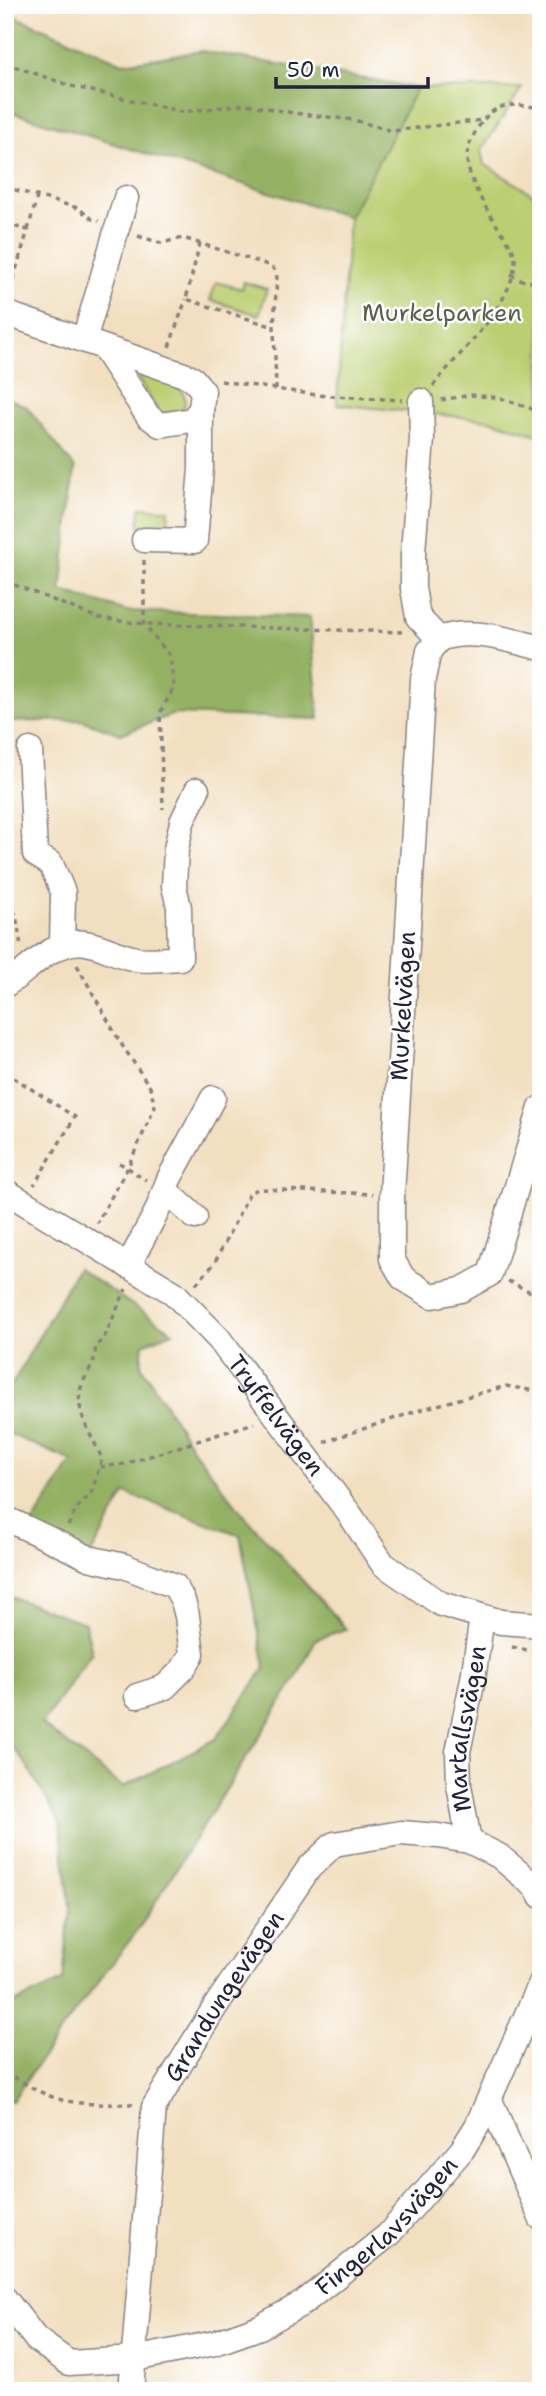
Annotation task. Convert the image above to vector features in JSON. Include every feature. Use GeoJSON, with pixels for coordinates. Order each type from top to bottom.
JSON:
{"type":"FeatureCollection","features":[{"type":"Feature","properties":{"kind":"street"},"geometry":{"type":"LineString","coordinates":[[126,198],[93,344],[148,416],[160,425],[192,420],[201,409]]}},
{"type":"Feature","properties":{"kind":"street"},"geometry":{"type":"LineString","coordinates":[[7,303],[93,344],[193,379],[203,391],[201,468],[195,541],[144,540]]}},
{"type":"Feature","properties":{"kind":"street"},"geometry":{"type":"LineString","coordinates":[[421,401],[422,439],[412,588],[418,617],[439,639],[449,635],[479,635],[541,648]]}},
{"type":"Feature","properties":{"kind":"street","name":"Murkelvägen"},"geometry":{"type":"LineString","coordinates":[[439,639],[429,651],[423,680],[392,1195],[392,1259],[403,1278],[432,1296],[461,1290],[490,1274]]}},
{"type":"Feature","properties":{"kind":"street"},"geometry":{"type":"LineString","coordinates":[[30,750],[35,854],[51,864],[63,892],[62,946]]}},
{"type":"Feature","properties":{"kind":"street"},"geometry":{"type":"LineString","coordinates":[[5,985],[51,950],[75,942],[90,942],[138,960],[180,958],[179,907],[174,886],[176,849],[182,822],[197,790]]}},
{"type":"Feature","properties":{"kind":"street"},"geometry":{"type":"LineString","coordinates":[[127,1277],[169,1179],[213,1098]]}},
{"type":"Feature","properties":{"kind":"street"},"geometry":{"type":"LineString","coordinates":[[490,1274],[541,1108]]}},
{"type":"Feature","properties":{"kind":"street"},"geometry":{"type":"LineString","coordinates":[[165,1190],[195,1217]]}},
{"type":"Feature","properties":{"kind":"street","name":"Tryffelvägen"},"geometry":{"type":"LineString","coordinates":[[5,1191],[86,1239],[127,1277],[182,1299],[219,1339],[383,1564],[441,1604],[501,1622],[541,1625]]}},
{"type":"Feature","properties":{"kind":"street"},"geometry":{"type":"LineString","coordinates":[[5,1518],[89,1558],[124,1566],[175,1586],[183,1601],[191,1632],[192,1654],[183,1669],[165,1687],[137,1696]]}},
{"type":"Feature","properties":{"kind":"street","name":"Martallsvägen"},"geometry":{"type":"LineString","coordinates":[[469,1841],[459,1785],[458,1752],[482,1617]]}},
{"type":"Feature","properties":{"kind":"street","name":"Grandungevägen"},"geometry":{"type":"LineString","coordinates":[[131,2391],[154,2107],[215,2007],[309,1868],[334,1844],[401,1833],[469,1841],[499,1856],[537,1888],[541,1896]]}},
{"type":"Feature","properties":{"kind":"street","name":"Fingerlavsvägen"},"geometry":{"type":"LineString","coordinates":[[5,2299],[36,2339],[69,2363],[134,2359],[215,2343],[260,2327],[303,2303],[388,2235],[462,2150],[490,2100],[541,1983]]}},
{"type":"Feature","properties":{"kind":"street"},"geometry":{"type":"LineString","coordinates":[[490,2100],[541,2218]]}},
{"type":"Feature","properties":{"kind":"path"},"geometry":{"type":"LineString","coordinates":[[5,63],[71,86],[183,112],[246,104],[354,120],[393,131],[483,120]]}},
{"type":"Feature","properties":{"kind":"path"},"geometry":{"type":"LineString","coordinates":[[421,401],[494,314],[507,289],[516,260],[506,238],[479,196],[467,156],[474,133],[483,120],[501,107],[518,103],[541,108]]}},
{"type":"Feature","properties":{"kind":"path"},"geometry":{"type":"LineString","coordinates":[[5,187],[78,208],[92,219],[162,243],[183,238],[273,268],[277,274],[274,327],[276,389]]}},
{"type":"Feature","properties":{"kind":"path"},"geometry":{"type":"LineString","coordinates":[[7,303],[37,197]]}},
{"type":"Feature","properties":{"kind":"path"},"geometry":{"type":"LineString","coordinates":[[5,224],[28,230]]}},
{"type":"Feature","properties":{"kind":"path"},"geometry":{"type":"LineString","coordinates":[[172,337],[186,299],[200,243]]}},
{"type":"Feature","properties":{"kind":"path"},"geometry":{"type":"LineString","coordinates":[[511,274],[520,281],[531,282],[541,278]]}},
{"type":"Feature","properties":{"kind":"path"},"geometry":{"type":"LineString","coordinates":[[186,299],[274,327]]}},
{"type":"Feature","properties":{"kind":"path"},"geometry":{"type":"LineString","coordinates":[[214,380],[317,395],[421,401],[471,395],[500,398],[541,412]]}},
{"type":"Feature","properties":{"kind":"path"},"geometry":{"type":"LineString","coordinates":[[144,540],[144,624],[170,656],[174,687],[160,713],[162,808],[182,822]]}},
{"type":"Feature","properties":{"kind":"path"},"geometry":{"type":"LineString","coordinates":[[5,582],[98,618],[144,624],[406,632],[439,639]]}},
{"type":"Feature","properties":{"kind":"path"},"geometry":{"type":"LineString","coordinates":[[5,905],[12,908],[16,915],[27,970]]}},
{"type":"Feature","properties":{"kind":"path"},"geometry":{"type":"LineString","coordinates":[[62,946],[88,982],[120,1042],[143,1075],[155,1107],[128,1167],[86,1239]]}},
{"type":"Feature","properties":{"kind":"path"},"geometry":{"type":"LineString","coordinates":[[5,1072],[75,1117],[34,1185]]}},
{"type":"Feature","properties":{"kind":"path"},"geometry":{"type":"LineString","coordinates":[[119,1163],[165,1190]]}},
{"type":"Feature","properties":{"kind":"path"},"geometry":{"type":"LineString","coordinates":[[182,1299],[214,1264],[250,1192],[259,1189],[392,1195]]}},
{"type":"Feature","properties":{"kind":"path"},"geometry":{"type":"LineString","coordinates":[[490,1274],[541,1297]]}},
{"type":"Feature","properties":{"kind":"path"},"geometry":{"type":"LineString","coordinates":[[59,1544],[77,1508],[91,1494],[102,1459],[81,1411],[80,1392],[97,1356],[95,1346],[103,1340],[127,1277]]}},
{"type":"Feature","properties":{"kind":"path"},"geometry":{"type":"LineString","coordinates":[[302,1450],[423,1409],[506,1386],[541,1392]]}},
{"type":"Feature","properties":{"kind":"path"},"geometry":{"type":"LineString","coordinates":[[100,1466],[125,1464],[254,1423]]}},
{"type":"Feature","properties":{"kind":"path"},"geometry":{"type":"LineString","coordinates":[[5,2072],[37,2090],[66,2101],[154,2107]]}},
{"type":"Feature","properties":{"kind":"green space"},"geometry":{"type":"Polygon","coordinates":[[[5,12],[123,63],[202,51],[417,88],[349,217],[5,110],[5,12]]]}},
{"type":"Feature","properties":{"kind":"green space","name":"Murkelparken"},"geometry":{"type":"Polygon","coordinates":[[[417,88],[522,88],[481,151],[484,164],[541,199],[541,436],[490,420],[337,404],[349,217],[417,88]]]}},
{"type":"Feature","properties":{"kind":"green space"},"geometry":{"type":"Polygon","coordinates":[[[216,282],[242,289],[244,282],[267,289],[259,315],[210,300],[216,282]]]}},
{"type":"Feature","properties":{"kind":"green space"},"geometry":{"type":"Polygon","coordinates":[[[132,370],[177,386],[183,392],[185,400],[183,410],[161,415],[132,370]]]}},
{"type":"Feature","properties":{"kind":"green space"},"geometry":{"type":"Polygon","coordinates":[[[5,397],[26,406],[75,468],[61,591],[127,611],[310,617],[319,719],[174,714],[121,734],[81,720],[5,722],[5,397]]]}},
{"type":"Feature","properties":{"kind":"green space"},"geometry":{"type":"Polygon","coordinates":[[[140,507],[169,510],[167,530],[139,528],[140,507]]]}},
{"type":"Feature","properties":{"kind":"green space"},"geometry":{"type":"Polygon","coordinates":[[[77,1268],[173,1332],[143,1344],[141,1365],[192,1448],[244,1515],[346,1629],[316,1639],[297,1677],[137,1931],[60,2032],[12,2101],[5,2099],[5,2007],[63,1981],[70,1907],[60,1822],[26,1764],[5,1738],[5,1595],[85,1623],[92,1652],[42,1724],[123,1787],[216,1739],[265,1667],[240,1535],[125,1493],[89,1558],[29,1529],[72,1461],[5,1432],[5,1408],[10,1398],[5,1395],[5,1382],[12,1385],[77,1268]]]}}]}
